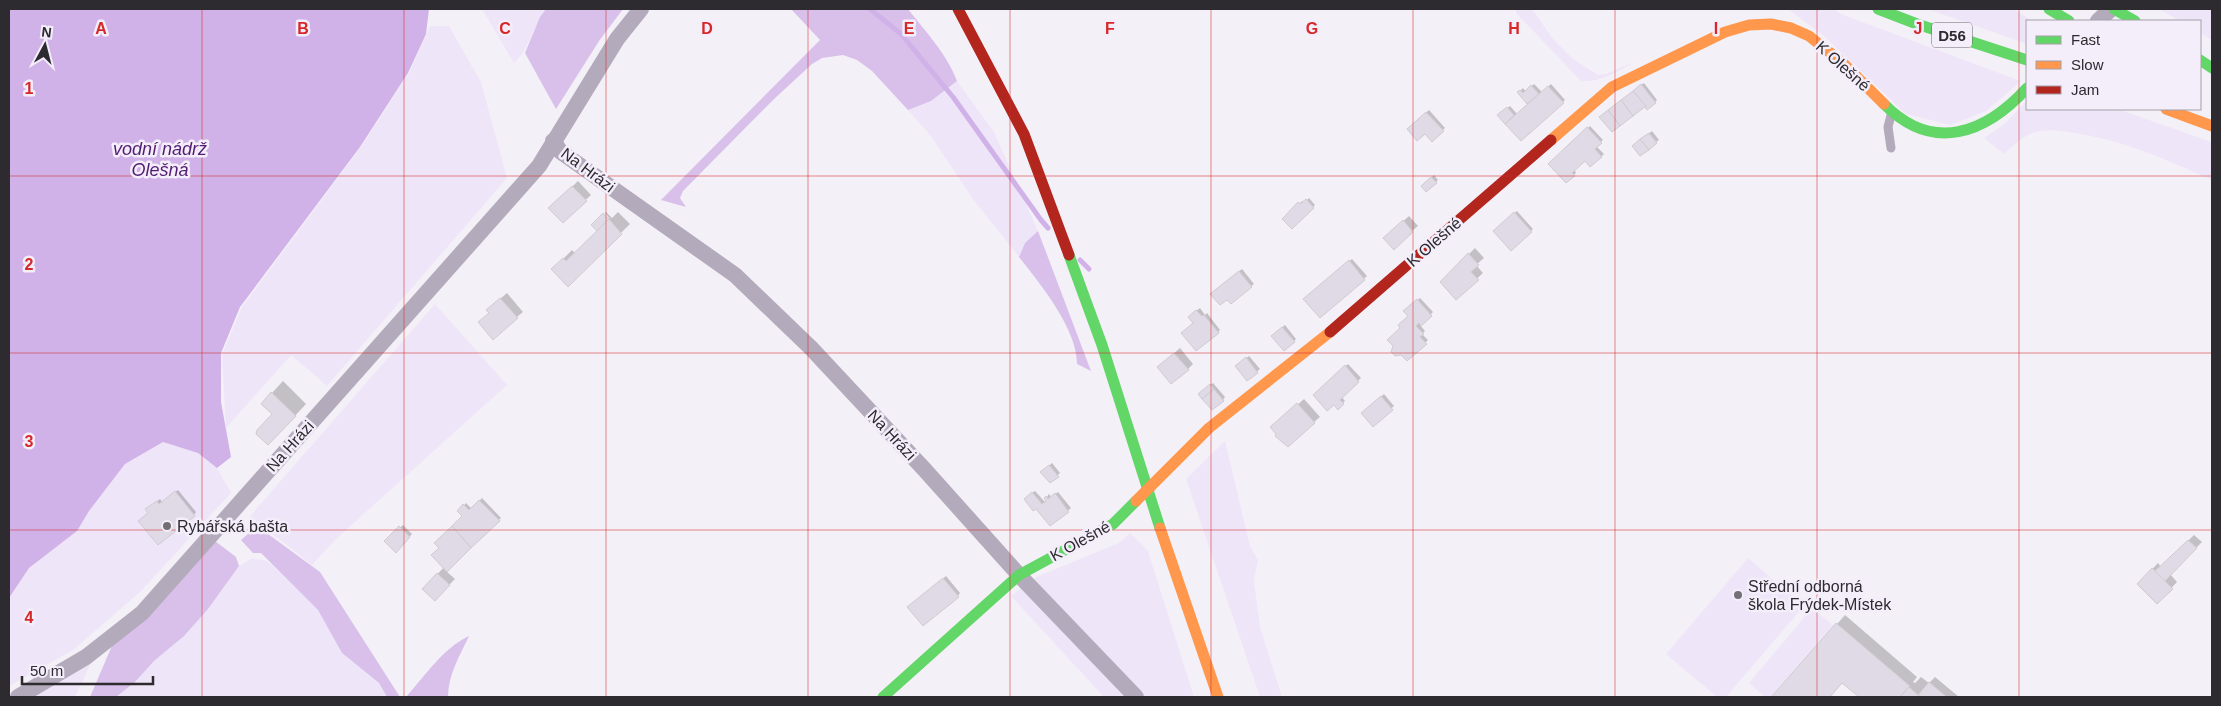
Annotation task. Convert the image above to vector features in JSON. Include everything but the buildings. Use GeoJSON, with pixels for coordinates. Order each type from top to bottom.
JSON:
{"type":"FeatureCollection","features":[{"type":"Feature","properties":{"kind":"main road"},"geometry":{"type":"LineString","coordinates":[[958,9],[1024,134],[1102,345],[1147,490],[1218,697]]}},
{"type":"Feature","properties":{"kind":"main road","name":"D56"},"geometry":{"type":"LineString","coordinates":[[1878,9],[1917,24],[2026,60]]}},
{"type":"Feature","properties":{"kind":"main road"},"geometry":{"type":"LineString","coordinates":[[2049,9],[2067,20]]}},
{"type":"Feature","properties":{"kind":"main road"},"geometry":{"type":"LineString","coordinates":[[2114,9],[2133,20]]}},
{"type":"Feature","properties":{"kind":"main road","name":"K Olešné"},"geometry":{"type":"LineString","coordinates":[[883,697],[1019,575],[1113,524],[1209,428],[1326,336],[1612,87],[1739,26],[1773,24],[1801,31],[1822,44],[1892,112],[1912,126],[1934,132],[1959,132],[1972,129],[1995,118],[2026,89]]}},
{"type":"Feature","properties":{"kind":"main road"},"geometry":{"type":"LineString","coordinates":[[2201,61],[2212,68]]}},
{"type":"Feature","properties":{"kind":"main road"},"geometry":{"type":"LineString","coordinates":[[2169,110],[2212,126]]}},
{"type":"Feature","properties":{"kind":"street"},"geometry":{"type":"LineString","coordinates":[[554,141],[617,39],[641,9]]}},
{"type":"Feature","properties":{"kind":"street"},"geometry":{"type":"LineString","coordinates":[[2099,20],[2111,9]]}},
{"type":"Feature","properties":{"kind":"street","name":"Na Hrázi"},"geometry":{"type":"LineString","coordinates":[[18,697],[86,657],[142,613],[539,166],[554,141],[561,152],[735,275],[817,355],[924,469],[1019,575],[1136,697]]}},
{"type":"Feature","properties":{"kind":"lane"},"geometry":{"type":"LineString","coordinates":[[1891,148],[1888,127],[1892,112]]}},
{"type":"Feature","properties":{"kind":"shaded area"},"geometry":{"type":"Polygon","coordinates":[[[482,9],[546,9],[524,51],[514,63],[482,9]]]}},
{"type":"Feature","properties":{"kind":"shaded area"},"geometry":{"type":"Polygon","coordinates":[[[546,9],[623,9],[599,41],[556,109],[525,53],[540,17],[546,9]]]}},
{"type":"Feature","properties":{"kind":"shaded area"},"geometry":{"type":"Polygon","coordinates":[[[791,9],[908,9],[942,52],[957,81],[931,101],[908,110],[872,71],[857,60],[843,55],[822,58],[812,64],[773,100],[683,191],[680,198],[686,207],[661,200],[820,40],[791,9]]]}},
{"type":"Feature","properties":{"kind":"shaded area"},"geometry":{"type":"Polygon","coordinates":[[[1516,9],[1532,9],[1553,39],[1573,59],[1598,75],[1606,74],[1639,60],[1604,78],[1581,81],[1516,13],[1516,9]]]}},
{"type":"Feature","properties":{"kind":"shaded area"},"geometry":{"type":"Polygon","coordinates":[[[1788,9],[1833,9],[1843,15],[2021,81],[1986,111],[1950,125],[1906,114],[1825,37],[1788,9]]]}},
{"type":"Feature","properties":{"kind":"shaded area"},"geometry":{"type":"Polygon","coordinates":[[[1927,9],[2013,9],[2031,20],[2026,20],[2026,44],[1927,9]]]}},
{"type":"Feature","properties":{"kind":"shaded area"},"geometry":{"type":"Polygon","coordinates":[[[2159,9],[2212,9],[2212,40],[2201,34],[2201,20],[2178,20],[2159,9]]]}},
{"type":"Feature","properties":{"kind":"shaded area"},"geometry":{"type":"Polygon","coordinates":[[[430,26],[449,26],[481,82],[507,178],[327,386],[291,355],[226,428],[222,354],[242,307],[361,147],[409,73],[430,26]]]}},
{"type":"Feature","properties":{"kind":"shaded area"},"geometry":{"type":"Polygon","coordinates":[[[957,81],[994,132],[1038,231],[1025,243],[1019,257],[973,199],[930,135],[908,110],[931,101],[957,81]]]}},
{"type":"Feature","properties":{"kind":"shaded area"},"geometry":{"type":"Polygon","coordinates":[[[2026,102],[2026,110],[2121,110],[2211,142],[2212,180],[2161,158],[2110,140],[2061,131],[2048,130],[2029,134],[2004,154],[1984,138],[2003,125],[2026,102]]]}},
{"type":"Feature","properties":{"kind":"shaded area"},"geometry":{"type":"Polygon","coordinates":[[[1038,231],[1091,371],[1077,364],[1071,336],[1064,321],[1047,293],[1019,257],[1025,243],[1038,231]]]}},
{"type":"Feature","properties":{"kind":"shaded area"},"geometry":{"type":"Polygon","coordinates":[[[435,304],[507,385],[336,539],[312,565],[250,516],[435,304]]]}},
{"type":"Feature","properties":{"kind":"shaded area"},"geometry":{"type":"Polygon","coordinates":[[[1225,441],[1250,546],[1258,560],[1254,581],[1260,627],[1282,697],[1260,697],[1186,479],[1225,441]]]}},
{"type":"Feature","properties":{"kind":"shaded area"},"geometry":{"type":"Polygon","coordinates":[[[163,442],[198,453],[217,468],[231,493],[140,592],[73,650],[9,686],[9,598],[29,568],[77,531],[89,511],[125,464],[163,442]]]}},
{"type":"Feature","properties":{"kind":"shaded area"},"geometry":{"type":"Polygon","coordinates":[[[257,526],[320,572],[400,697],[387,697],[379,683],[342,653],[318,610],[261,553],[253,553],[241,540],[257,526]]]}},
{"type":"Feature","properties":{"kind":"shaded area"},"geometry":{"type":"Polygon","coordinates":[[[1130,533],[1148,551],[1194,697],[1104,697],[1011,596],[1036,577],[1119,543],[1130,533]]]}},
{"type":"Feature","properties":{"kind":"shaded area"},"geometry":{"type":"Polygon","coordinates":[[[215,541],[236,557],[239,566],[208,609],[184,636],[154,661],[135,682],[116,697],[90,697],[114,641],[215,541]]]}},
{"type":"Feature","properties":{"kind":"shaded area"},"geometry":{"type":"Polygon","coordinates":[[[1748,558],[1804,606],[1726,697],[1717,697],[1666,654],[1748,558]]]}},
{"type":"Feature","properties":{"kind":"shaded area"},"geometry":{"type":"Polygon","coordinates":[[[251,559],[265,560],[273,566],[318,610],[342,653],[379,683],[387,697],[116,697],[135,682],[154,661],[184,636],[208,609],[239,566],[251,559]]]}},
{"type":"Feature","properties":{"kind":"shaded area"},"geometry":{"type":"Polygon","coordinates":[[[1812,608],[1833,625],[1770,697],[1765,697],[1749,683],[1812,608]]]}},
{"type":"Feature","properties":{"kind":"shaded area"},"geometry":{"type":"Polygon","coordinates":[[[469,636],[452,673],[448,697],[406,697],[443,655],[469,636]]]}},
{"type":"Feature","properties":{"kind":"shaded area"},"geometry":{"type":"Polygon","coordinates":[[[92,661],[75,697],[32,697],[92,661]]]}},
{"type":"Feature","properties":{"kind":"water","name":"vodní nádrž Olešná"},"geometry":{"type":"Polygon","coordinates":[[[9,9],[429,9],[426,34],[408,73],[360,147],[240,307],[221,353],[221,402],[231,457],[217,468],[198,453],[163,442],[125,464],[89,511],[77,531],[29,568],[9,598],[9,9]]]}},
{"type":"Feature","properties":{"kind":"waterway"},"geometry":{"type":"LineString","coordinates":[[870,9],[901,34],[953,97],[1048,228]]}},
{"type":"Feature","properties":{"kind":"waterway"},"geometry":{"type":"LineString","coordinates":[[1080,260],[1089,269]]}},
{"type":"Feature","properties":{"kind":"traffic: fast"},"geometry":{"type":"LineString","coordinates":[[1878,9],[1917,24],[2026,60]]}},
{"type":"Feature","properties":{"kind":"traffic: fast"},"geometry":{"type":"LineString","coordinates":[[2049,9],[2067,20]]}},
{"type":"Feature","properties":{"kind":"traffic: fast"},"geometry":{"type":"LineString","coordinates":[[2114,9],[2133,20]]}},
{"type":"Feature","properties":{"kind":"traffic: fast"},"geometry":{"type":"LineString","coordinates":[[2201,61],[2212,68]]}},
{"type":"Feature","properties":{"kind":"traffic: fast"},"geometry":{"type":"LineString","coordinates":[[1884,104],[1903,120],[1921,129],[1940,133],[1958,132],[1977,126],[1994,117],[2026,89]]}},
{"type":"Feature","properties":{"kind":"traffic: fast"},"geometry":{"type":"LineString","coordinates":[[1069,255],[1102,345],[1160,528]]}},
{"type":"Feature","properties":{"kind":"traffic: fast"},"geometry":{"type":"LineString","coordinates":[[883,697],[1019,575],[1113,524],[1136,501]]}},
{"type":"Feature","properties":{"kind":"traffic: slow"},"geometry":{"type":"LineString","coordinates":[[1551,140],[1612,87],[1725,32],[1749,25],[1771,24],[1791,28],[1809,36],[1843,63],[1884,104]]}},
{"type":"Feature","properties":{"kind":"traffic: slow"},"geometry":{"type":"LineString","coordinates":[[2169,110],[2212,126]]}},
{"type":"Feature","properties":{"kind":"traffic: slow"},"geometry":{"type":"LineString","coordinates":[[1136,501],[1209,428],[1330,332]]}},
{"type":"Feature","properties":{"kind":"traffic: slow"},"geometry":{"type":"LineString","coordinates":[[1160,528],[1218,697]]}},
{"type":"Feature","properties":{"kind":"traffic: jam"},"geometry":{"type":"LineString","coordinates":[[958,9],[1024,134],[1069,255]]}},
{"type":"Feature","properties":{"kind":"traffic: jam"},"geometry":{"type":"LineString","coordinates":[[1330,332],[1551,140]]}},
{"type":"Feature","properties":{"kind":"place","name":"Rybářská bašta"},"geometry":{"type":"Point","coordinates":[167,526]}},
{"type":"Feature","properties":{"kind":"place","name":"Střední odborná škola Frýdek-Místek"},"geometry":{"type":"Point","coordinates":[1738,595]}}]}
